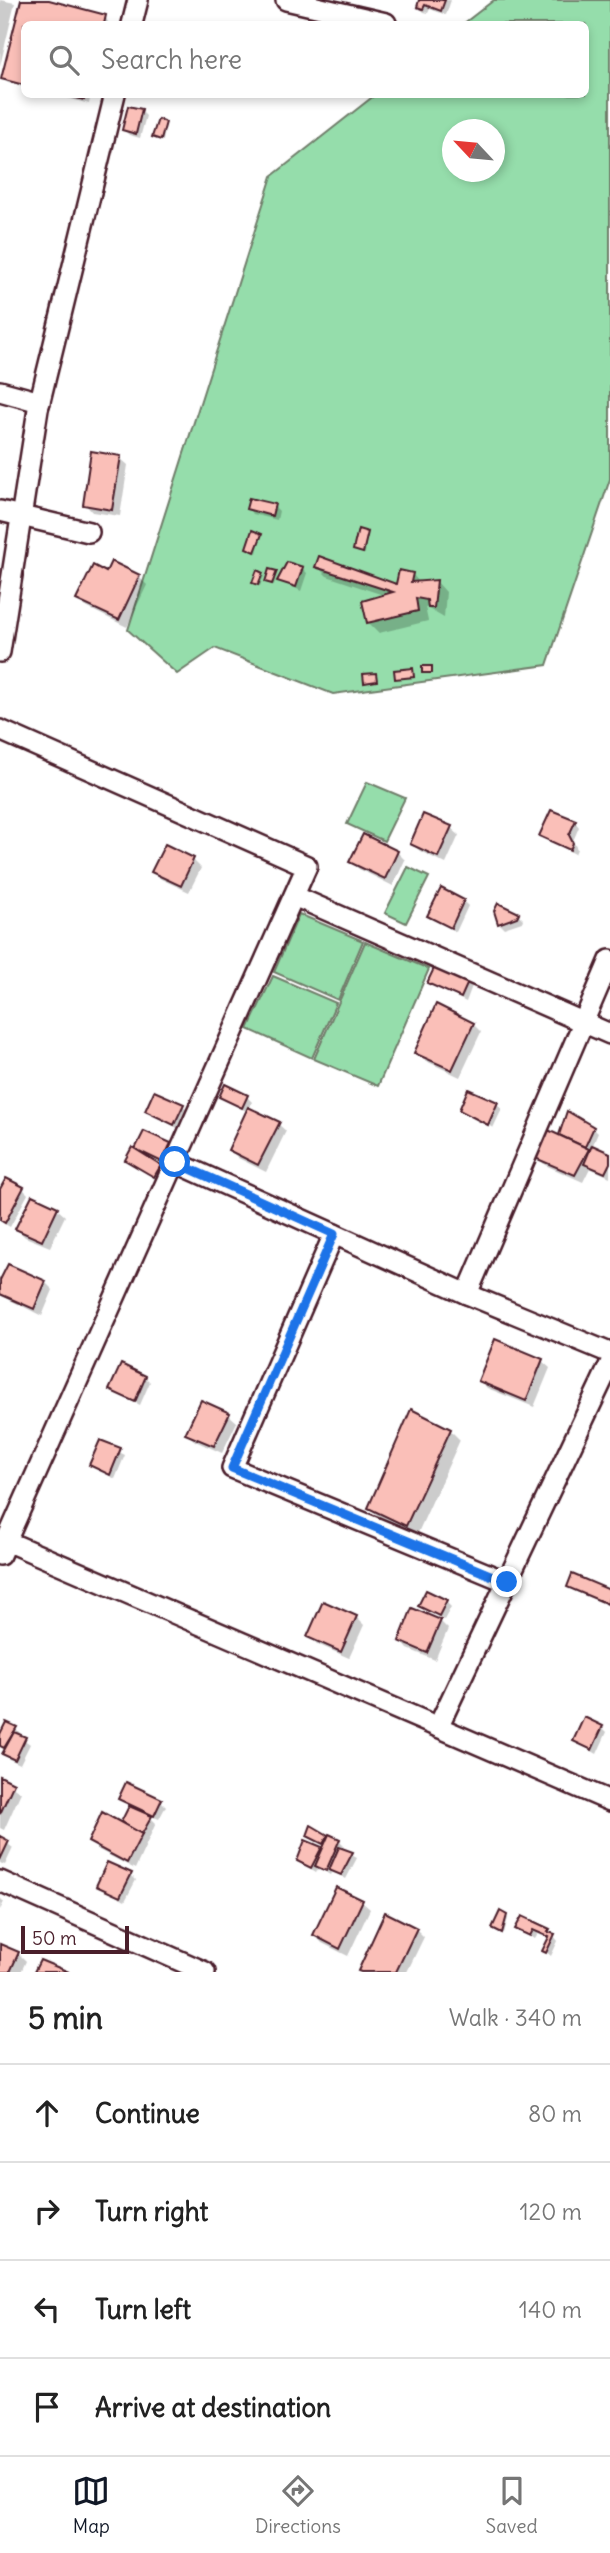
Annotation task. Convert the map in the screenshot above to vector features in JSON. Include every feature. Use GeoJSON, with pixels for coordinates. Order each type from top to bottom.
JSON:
{"type":"FeatureCollection","features":[{"type":"Feature","properties":{"kind":"street"},"geometry":{"type":"LineString","coordinates":[[133,21],[138,0]]}},
{"type":"Feature","properties":{"kind":"street"},"geometry":{"type":"LineString","coordinates":[[286,0],[377,21]]}},
{"type":"Feature","properties":{"kind":"street"},"geometry":{"type":"LineString","coordinates":[[0,652],[40,402],[114,98]]}},
{"type":"Feature","properties":{"kind":"street"},"geometry":{"type":"LineString","coordinates":[[0,391],[40,402]]}},
{"type":"Feature","properties":{"kind":"street"},"geometry":{"type":"LineString","coordinates":[[0,511],[89,532]]}},
{"type":"Feature","properties":{"kind":"street"},"geometry":{"type":"LineString","coordinates":[[0,730],[307,866],[3,1548],[438,1727],[610,1801]]}},
{"type":"Feature","properties":{"kind":"street"},"geometry":{"type":"LineString","coordinates":[[294,896],[610,1034]]}},
{"type":"Feature","properties":{"kind":"street"},"geometry":{"type":"LineString","coordinates":[[467,1294],[610,960]]}},
{"type":"Feature","properties":{"kind":"street"},"geometry":{"type":"LineString","coordinates":[[175,1162],[467,1294],[610,1353]]}},
{"type":"Feature","properties":{"kind":"street"},"geometry":{"type":"LineString","coordinates":[[334,1234],[232,1468],[507,1582]]}},
{"type":"Feature","properties":{"kind":"street"},"geometry":{"type":"LineString","coordinates":[[438,1727],[610,1364]]}},
{"type":"Feature","properties":{"kind":"street"},"geometry":{"type":"LineString","coordinates":[[0,1881],[205,1972]]}},
{"type":"Feature","properties":{"kind":"green space"},"geometry":{"type":"Polygon","coordinates":[[[494,0],[610,0],[610,479],[547,665],[333,694],[215,648],[177,674],[128,630],[272,176],[371,98],[589,98],[589,21],[467,21],[494,0]]]}},
{"type":"Feature","properties":{"kind":"green space"},"geometry":{"type":"Polygon","coordinates":[[[367,782],[405,798],[384,841],[347,824],[367,782]]]}},
{"type":"Feature","properties":{"kind":"green space"},"geometry":{"type":"Polygon","coordinates":[[[408,867],[429,877],[406,923],[385,913],[408,867]]]}},
{"type":"Feature","properties":{"kind":"green space"},"geometry":{"type":"Polygon","coordinates":[[[299,914],[363,941],[338,1000],[274,972],[299,914]]]}},
{"type":"Feature","properties":{"kind":"green space"},"geometry":{"type":"Polygon","coordinates":[[[365,942],[429,969],[378,1086],[314,1059],[365,942]]]}},
{"type":"Feature","properties":{"kind":"green space"},"geometry":{"type":"Polygon","coordinates":[[[273,976],[336,1003],[312,1058],[248,1029],[273,976]]]}},
{"type":"Feature","properties":{"kind":"building"},"geometry":{"type":"Polygon","coordinates":[[[21,0],[49,0],[106,15],[105,21],[21,21],[21,84],[1,79],[21,0]]]}},
{"type":"Feature","properties":{"kind":"building"},"geometry":{"type":"Polygon","coordinates":[[[419,0],[445,0],[441,11],[425,5],[423,9],[417,7],[419,0]]]}},
{"type":"Feature","properties":{"kind":"building"},"geometry":{"type":"Polygon","coordinates":[[[128,106],[142,109],[136,134],[122,130],[128,106]]]}},
{"type":"Feature","properties":{"kind":"building"},"geometry":{"type":"Polygon","coordinates":[[[158,119],[166,122],[161,140],[152,137],[158,119]]]}},
{"type":"Feature","properties":{"kind":"building"},"geometry":{"type":"Polygon","coordinates":[[[91,451],[121,456],[112,510],[83,505],[91,451]]]}},
{"type":"Feature","properties":{"kind":"building"},"geometry":{"type":"Polygon","coordinates":[[[249,498],[275,504],[272,516],[246,509],[249,498]]]}},
{"type":"Feature","properties":{"kind":"building"},"geometry":{"type":"Polygon","coordinates":[[[358,529],[368,532],[363,553],[353,550],[358,529]]]}},
{"type":"Feature","properties":{"kind":"building"},"geometry":{"type":"Polygon","coordinates":[[[252,530],[262,534],[255,552],[246,548],[252,530]]]}},
{"type":"Feature","properties":{"kind":"building"},"geometry":{"type":"Polygon","coordinates":[[[319,556],[396,584],[399,570],[413,573],[411,582],[437,580],[434,608],[428,608],[427,600],[416,598],[418,611],[367,623],[362,601],[393,592],[315,567],[319,556]]]}},
{"type":"Feature","properties":{"kind":"building"},"geometry":{"type":"Polygon","coordinates":[[[111,561],[140,575],[119,620],[76,600],[93,565],[106,572],[111,561]]]}},
{"type":"Feature","properties":{"kind":"building"},"geometry":{"type":"Polygon","coordinates":[[[287,562],[303,567],[296,587],[277,581],[287,562]]]}},
{"type":"Feature","properties":{"kind":"building"},"geometry":{"type":"Polygon","coordinates":[[[269,569],[277,571],[272,584],[265,582],[269,569]]]}},
{"type":"Feature","properties":{"kind":"building"},"geometry":{"type":"Polygon","coordinates":[[[257,570],[263,573],[258,585],[252,583],[257,570]]]}},
{"type":"Feature","properties":{"kind":"building"},"geometry":{"type":"Polygon","coordinates":[[[422,666],[432,666],[432,673],[422,673],[422,666]]]}},
{"type":"Feature","properties":{"kind":"building"},"geometry":{"type":"Polygon","coordinates":[[[413,668],[414,677],[395,679],[394,670],[413,668]]]}},
{"type":"Feature","properties":{"kind":"building"},"geometry":{"type":"Polygon","coordinates":[[[376,673],[377,681],[364,683],[363,674],[376,673]]]}},
{"type":"Feature","properties":{"kind":"building"},"geometry":{"type":"Polygon","coordinates":[[[551,810],[576,820],[569,835],[573,843],[570,850],[539,836],[551,810]]]}},
{"type":"Feature","properties":{"kind":"building"},"geometry":{"type":"Polygon","coordinates":[[[423,814],[452,826],[438,857],[410,844],[423,814]]]}},
{"type":"Feature","properties":{"kind":"building"},"geometry":{"type":"Polygon","coordinates":[[[363,834],[398,851],[385,879],[349,862],[363,834]]]}},
{"type":"Feature","properties":{"kind":"building"},"geometry":{"type":"Polygon","coordinates":[[[165,844],[194,858],[181,886],[151,872],[165,844]]]}},
{"type":"Feature","properties":{"kind":"building"},"geometry":{"type":"Polygon","coordinates":[[[441,888],[464,900],[451,928],[427,916],[441,888]]]}},
{"type":"Feature","properties":{"kind":"building"},"geometry":{"type":"Polygon","coordinates":[[[498,903],[519,913],[517,917],[498,924],[494,911],[498,903]]]}},
{"type":"Feature","properties":{"kind":"building"},"geometry":{"type":"Polygon","coordinates":[[[436,964],[469,980],[461,998],[427,983],[436,964]]]}},
{"type":"Feature","properties":{"kind":"building"},"geometry":{"type":"Polygon","coordinates":[[[436,1004],[474,1023],[452,1070],[414,1053],[436,1004]]]}},
{"type":"Feature","properties":{"kind":"building"},"geometry":{"type":"Polygon","coordinates":[[[225,1084],[248,1095],[242,1108],[219,1097],[225,1084]]]}},
{"type":"Feature","properties":{"kind":"building"},"geometry":{"type":"Polygon","coordinates":[[[468,1089],[498,1102],[488,1125],[459,1110],[468,1089]]]}},
{"type":"Feature","properties":{"kind":"building"},"geometry":{"type":"Polygon","coordinates":[[[154,1091],[184,1104],[174,1125],[145,1111],[154,1091]]]}},
{"type":"Feature","properties":{"kind":"building"},"geometry":{"type":"Polygon","coordinates":[[[248,1107],[280,1122],[258,1165],[228,1150],[248,1107]]]}},
{"type":"Feature","properties":{"kind":"building"},"geometry":{"type":"Polygon","coordinates":[[[567,1111],[594,1127],[585,1147],[559,1135],[567,1111]]]}},
{"type":"Feature","properties":{"kind":"building"},"geometry":{"type":"Polygon","coordinates":[[[548,1130],[589,1149],[575,1175],[535,1158],[548,1130]]]}},
{"type":"Feature","properties":{"kind":"building"},"geometry":{"type":"Polygon","coordinates":[[[144,1131],[171,1143],[162,1162],[135,1149],[144,1131]]]}},
{"type":"Feature","properties":{"kind":"building"},"geometry":{"type":"Polygon","coordinates":[[[592,1145],[610,1153],[610,1163],[605,1173],[584,1164],[592,1145]]]}},
{"type":"Feature","properties":{"kind":"building"},"geometry":{"type":"Polygon","coordinates":[[[132,1147],[161,1165],[154,1177],[125,1160],[132,1147]]]}},
{"type":"Feature","properties":{"kind":"building"},"geometry":{"type":"Polygon","coordinates":[[[6,1178],[24,1187],[5,1223],[0,1220],[0,1189],[6,1178]]]}},
{"type":"Feature","properties":{"kind":"building"},"geometry":{"type":"Polygon","coordinates":[[[32,1195],[58,1207],[42,1241],[15,1229],[32,1195]]]}},
{"type":"Feature","properties":{"kind":"building"},"geometry":{"type":"Polygon","coordinates":[[[8,1264],[46,1281],[34,1309],[0,1294],[0,1280],[8,1264]]]}},
{"type":"Feature","properties":{"kind":"building"},"geometry":{"type":"Polygon","coordinates":[[[495,1339],[543,1359],[526,1401],[478,1381],[495,1339]]]}},
{"type":"Feature","properties":{"kind":"building"},"geometry":{"type":"Polygon","coordinates":[[[121,1364],[146,1376],[135,1402],[109,1390],[121,1364]]]}},
{"type":"Feature","properties":{"kind":"building"},"geometry":{"type":"Polygon","coordinates":[[[201,1400],[230,1413],[214,1446],[185,1434],[201,1400]]]}},
{"type":"Feature","properties":{"kind":"building"},"geometry":{"type":"Polygon","coordinates":[[[411,1409],[451,1429],[406,1526],[368,1508],[411,1409]]]}},
{"type":"Feature","properties":{"kind":"building"},"geometry":{"type":"Polygon","coordinates":[[[100,1440],[121,1448],[110,1475],[89,1465],[100,1440]]]}},
{"type":"Feature","properties":{"kind":"building"},"geometry":{"type":"Polygon","coordinates":[[[572,1574],[610,1590],[608,1604],[567,1587],[572,1574]]]}},
{"type":"Feature","properties":{"kind":"building"},"geometry":{"type":"Polygon","coordinates":[[[426,1590],[447,1600],[439,1616],[418,1606],[426,1590]]]}},
{"type":"Feature","properties":{"kind":"building"},"geometry":{"type":"Polygon","coordinates":[[[323,1601],[357,1616],[341,1652],[307,1637],[323,1601]]]}},
{"type":"Feature","properties":{"kind":"building"},"geometry":{"type":"Polygon","coordinates":[[[412,1608],[441,1620],[427,1653],[399,1641],[412,1608]]]}},
{"type":"Feature","properties":{"kind":"building"},"geometry":{"type":"Polygon","coordinates":[[[584,1717],[603,1726],[592,1750],[573,1741],[584,1717]]]}},
{"type":"Feature","properties":{"kind":"building"},"geometry":{"type":"Polygon","coordinates":[[[6,1722],[17,1727],[4,1748],[0,1746],[0,1734],[6,1722]]]}},
{"type":"Feature","properties":{"kind":"building"},"geometry":{"type":"Polygon","coordinates":[[[14,1732],[26,1737],[15,1760],[2,1754],[14,1732]]]}},
{"type":"Feature","properties":{"kind":"building"},"geometry":{"type":"Polygon","coordinates":[[[0,1776],[14,1783],[0,1814],[0,1776]]]}},
{"type":"Feature","properties":{"kind":"building"},"geometry":{"type":"Polygon","coordinates":[[[126,1782],[162,1799],[154,1816],[118,1799],[126,1782]]]}},
{"type":"Feature","properties":{"kind":"building"},"geometry":{"type":"Polygon","coordinates":[[[129,1806],[152,1816],[142,1834],[121,1822],[129,1806]]]}},
{"type":"Feature","properties":{"kind":"building"},"geometry":{"type":"Polygon","coordinates":[[[102,1812],[142,1834],[127,1863],[88,1842],[102,1812]]]}},
{"type":"Feature","properties":{"kind":"building"},"geometry":{"type":"Polygon","coordinates":[[[311,1825],[328,1835],[323,1844],[307,1836],[311,1825]]]}},
{"type":"Feature","properties":{"kind":"building"},"geometry":{"type":"Polygon","coordinates":[[[329,1834],[340,1839],[326,1871],[315,1866],[329,1834]]]}},
{"type":"Feature","properties":{"kind":"building"},"geometry":{"type":"Polygon","coordinates":[[[0,1836],[9,1841],[0,1860],[0,1836]]]}},
{"type":"Feature","properties":{"kind":"building"},"geometry":{"type":"Polygon","coordinates":[[[305,1840],[322,1847],[311,1868],[297,1861],[305,1840]]]}},
{"type":"Feature","properties":{"kind":"building"},"geometry":{"type":"Polygon","coordinates":[[[339,1847],[353,1852],[341,1875],[329,1870],[339,1847]]]}},
{"type":"Feature","properties":{"kind":"building"},"geometry":{"type":"Polygon","coordinates":[[[107,1862],[132,1873],[120,1897],[96,1886],[107,1862]]]}},
{"type":"Feature","properties":{"kind":"building"},"geometry":{"type":"Polygon","coordinates":[[[336,1887],[363,1900],[340,1949],[313,1935],[336,1887]]]}},
{"type":"Feature","properties":{"kind":"building"},"geometry":{"type":"Polygon","coordinates":[[[500,1911],[507,1915],[502,1933],[492,1928],[500,1911]]]}},
{"type":"Feature","properties":{"kind":"building"},"geometry":{"type":"Polygon","coordinates":[[[385,1912],[417,1928],[396,1972],[358,1971],[385,1912]]]}},
{"type":"Feature","properties":{"kind":"building"},"geometry":{"type":"Polygon","coordinates":[[[522,1916],[555,1934],[546,1953],[542,1951],[549,1937],[533,1930],[530,1936],[515,1929],[522,1916]]]}},
{"type":"Feature","properties":{"kind":"building"},"geometry":{"type":"Polygon","coordinates":[[[0,1944],[19,1952],[10,1972],[0,1972],[0,1944]]]}},
{"type":"Feature","properties":{"kind":"building"},"geometry":{"type":"Polygon","coordinates":[[[40,1960],[69,1972],[34,1972],[40,1960]]]}},
{"type":"Feature","properties":{"kind":"route"},"geometry":{"type":"LineString","coordinates":[[175,1162],[334,1234],[232,1468],[507,1582]]}}]}
